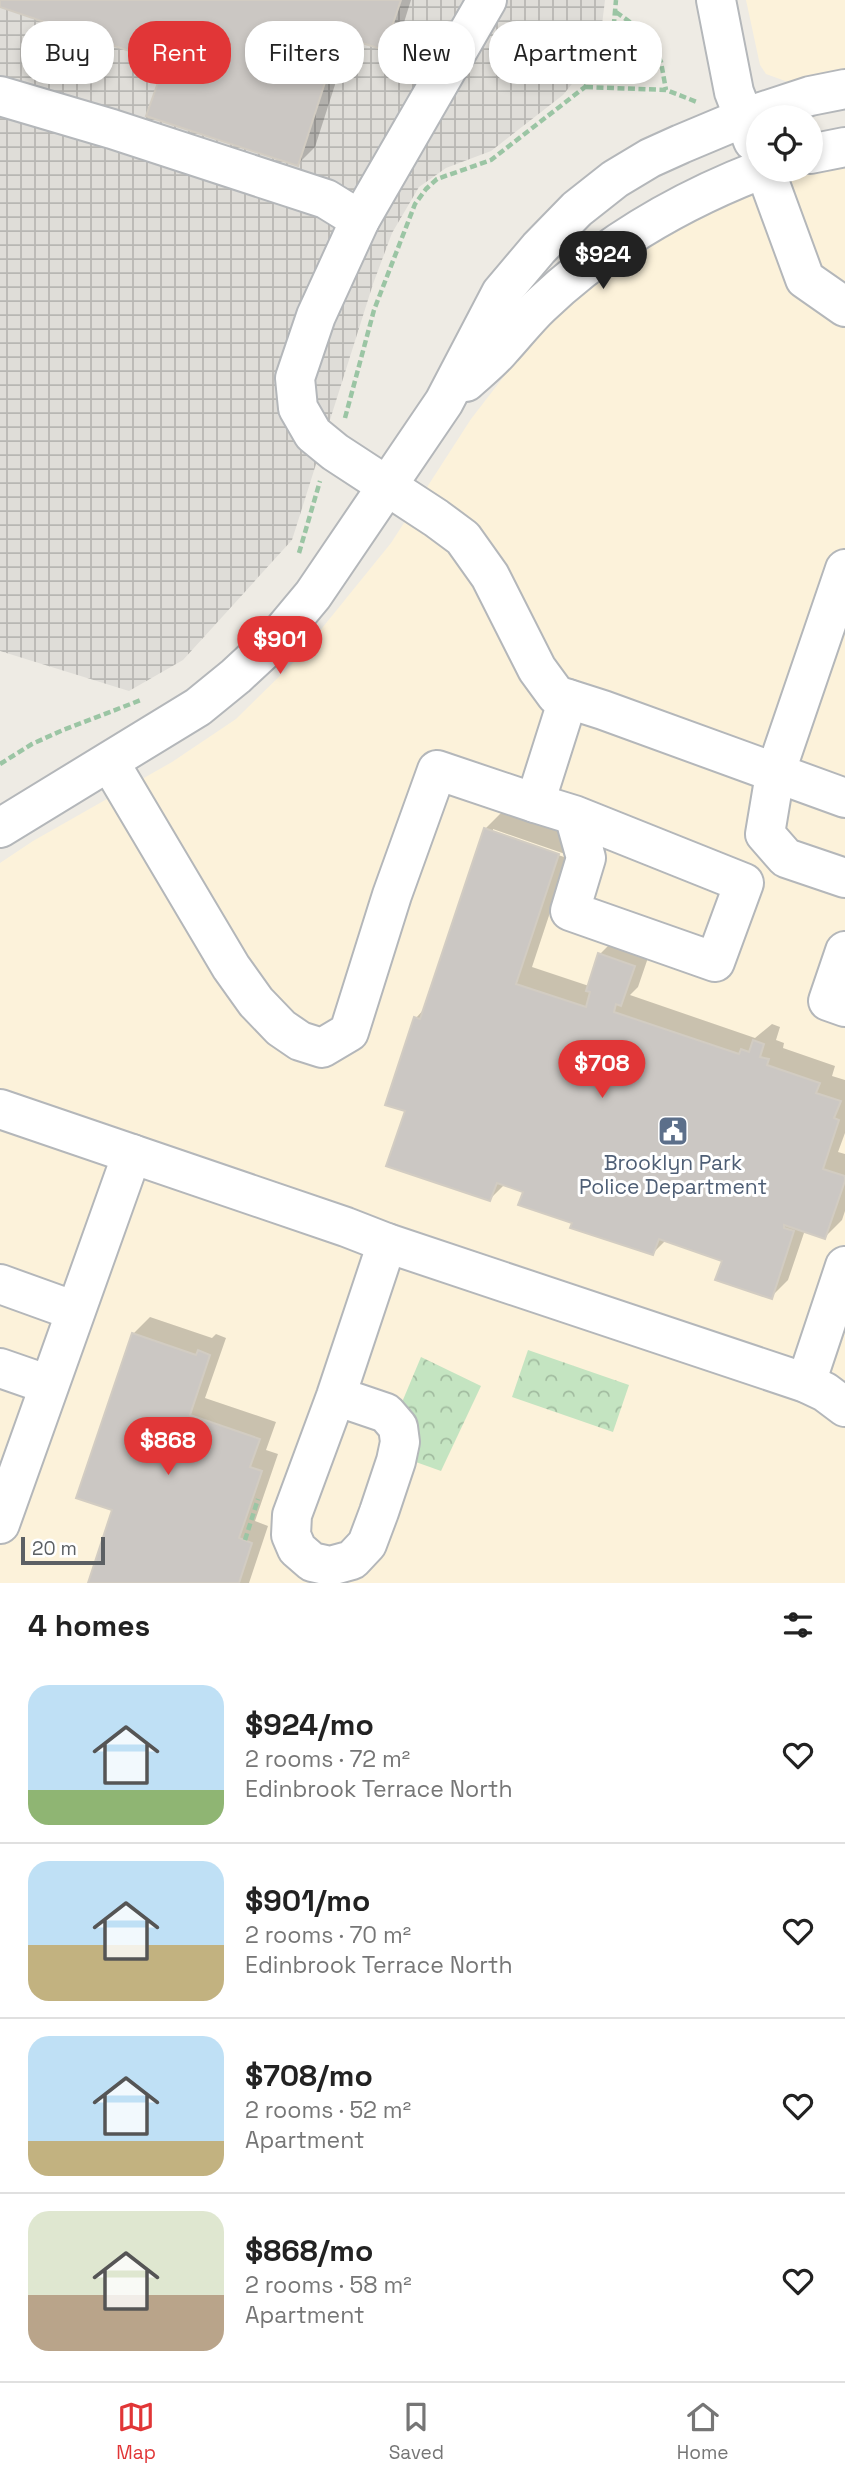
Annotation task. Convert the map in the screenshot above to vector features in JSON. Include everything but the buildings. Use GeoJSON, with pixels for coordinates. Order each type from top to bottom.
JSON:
{"type":"FeatureCollection","features":[{"type":"Feature","properties":{"kind":"street"},"geometry":{"type":"LineString","coordinates":[[487,0],[360,220],[316,316],[295,378],[298,408],[313,434],[335,452],[389,485],[463,538],[491,576],[537,669],[556,695],[845,798]]}},
{"type":"Feature","properties":{"kind":"street"},"geometry":{"type":"LineString","coordinates":[[716,0],[731,81],[746,125]]}},
{"type":"Feature","properties":{"kind":"street"},"geometry":{"type":"LineString","coordinates":[[0,828],[198,707],[278,637],[313,595],[443,402],[501,293],[577,209],[615,179],[650,158],[743,118],[810,96],[845,89]]}},
{"type":"Feature","properties":{"kind":"street"},"geometry":{"type":"LineString","coordinates":[[0,96],[112,129],[326,199],[360,220]]}},
{"type":"Feature","properties":{"kind":"street"},"geometry":{"type":"LineString","coordinates":[[823,151],[845,147]]}},
{"type":"Feature","properties":{"kind":"street"},"geometry":{"type":"LineString","coordinates":[[443,402],[499,352],[540,306],[621,240],[674,208],[746,177]]}},
{"type":"Feature","properties":{"kind":"street"},"geometry":{"type":"LineString","coordinates":[[768,182],[805,279],[845,307]]}},
{"type":"Feature","properties":{"kind":"street"},"geometry":{"type":"LineString","coordinates":[[845,569],[775,774],[765,834],[786,858],[845,878]]}},
{"type":"Feature","properties":{"kind":"street"},"geometry":{"type":"LineString","coordinates":[[535,803],[568,699]]}},
{"type":"Feature","properties":{"kind":"street"},"geometry":{"type":"LineString","coordinates":[[110,763],[231,967],[256,1002],[281,1028],[300,1041],[321,1048],[349,1032],[392,895],[438,771],[574,815],[744,883],[715,961],[570,911],[586,858],[574,815]]}},
{"type":"Feature","properties":{"kind":"street"},"geometry":{"type":"LineString","coordinates":[[845,951],[828,1001],[845,1007]]}},
{"type":"Feature","properties":{"kind":"street"},"geometry":{"type":"LineString","coordinates":[[0,1109],[387,1243],[806,1383],[825,1392],[845,1407]]}},
{"type":"Feature","properties":{"kind":"street"},"geometry":{"type":"LineString","coordinates":[[0,1524],[132,1154]]}},
{"type":"Feature","properties":{"kind":"street"},"geometry":{"type":"LineString","coordinates":[[336,1396],[387,1243]]}},
{"type":"Feature","properties":{"kind":"street"},"geometry":{"type":"LineString","coordinates":[[806,1383],[845,1266]]}},
{"type":"Feature","properties":{"kind":"street"},"geometry":{"type":"LineString","coordinates":[[0,1284],[75,1311]]}},
{"type":"Feature","properties":{"kind":"street"},"geometry":{"type":"LineString","coordinates":[[0,1368],[49,1385]]}},
{"type":"Feature","properties":{"kind":"path"},"geometry":{"type":"LineString","coordinates":[[344,427],[346,408],[374,310],[415,204],[437,180],[491,160],[585,88],[604,62],[613,34],[616,0]]}},
{"type":"Feature","properties":{"kind":"path"},"geometry":{"type":"LineString","coordinates":[[616,12],[648,35],[661,62],[666,90]]}},
{"type":"Feature","properties":{"kind":"path"},"geometry":{"type":"LineString","coordinates":[[585,88],[666,90],[701,104]]}},
{"type":"Feature","properties":{"kind":"path"},"geometry":{"type":"LineString","coordinates":[[298,556],[323,475]]}},
{"type":"Feature","properties":{"kind":"path"},"geometry":{"type":"LineString","coordinates":[[0,764],[42,739],[148,697]]}},
{"type":"Feature","properties":{"kind":"path"},"geometry":{"type":"LineString","coordinates":[[244,1540],[258,1499]]}},
{"type":"Feature","properties":{"kind":"shaded area"},"geometry":{"type":"Polygon","coordinates":[[[0,0],[605,0],[602,21],[489,21],[489,84],[572,84],[563,95],[491,151],[446,168],[419,187],[392,233],[373,284],[292,540],[183,660],[129,691],[0,651],[0,0]]]}},
{"type":"Feature","properties":{"kind":"shaded area"},"geometry":{"type":"Polygon","coordinates":[[[746,0],[845,0],[845,79],[799,86],[766,74],[760,65],[746,0]]]}},
{"type":"Feature","properties":{"kind":"shaded area"},"geometry":{"type":"Polygon","coordinates":[[[845,163],[845,1583],[0,1583],[0,863],[33,841],[172,762],[236,719],[297,659],[391,543],[471,419],[555,310],[643,239],[720,199],[776,182],[823,182],[823,168],[845,163]]]}},
{"type":"Feature","properties":{"kind":"green space"},"geometry":{"type":"Polygon","coordinates":[[[528,1350],[629,1385],[613,1432],[512,1397],[528,1350]]]}},
{"type":"Feature","properties":{"kind":"green space"},"geometry":{"type":"Polygon","coordinates":[[[421,1357],[481,1386],[441,1471],[413,1461],[400,1407],[421,1357]]]}},
{"type":"Feature","properties":{"kind":"place","name":"Brooklyn Park Police Department"},"geometry":{"type":"Point","coordinates":[673,1131]}}]}
